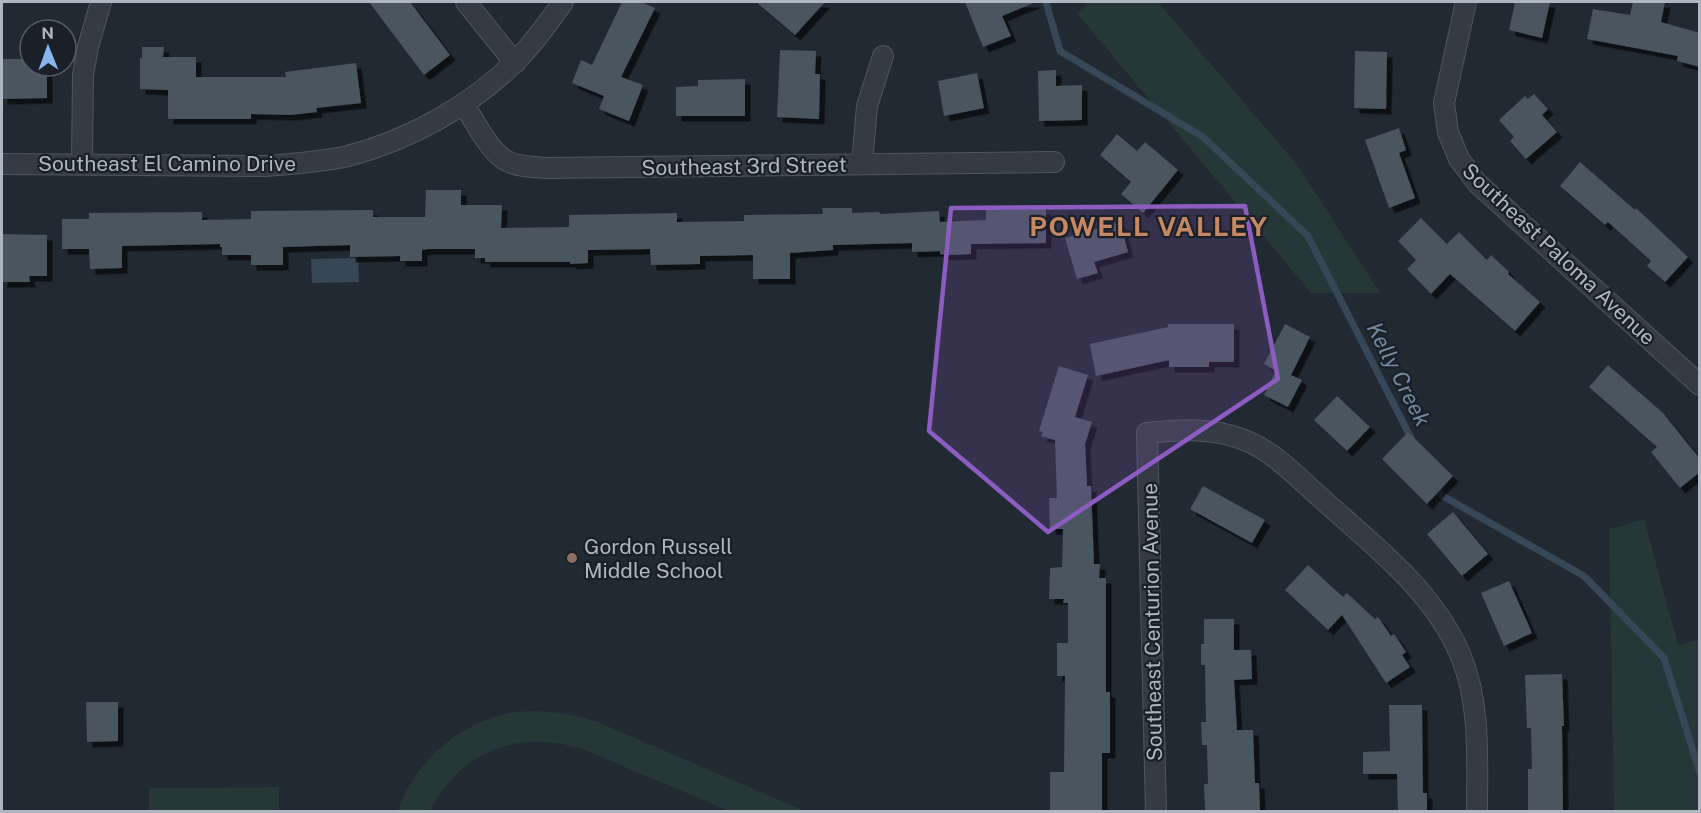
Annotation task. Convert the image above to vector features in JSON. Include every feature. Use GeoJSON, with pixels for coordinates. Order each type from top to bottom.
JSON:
{"type":"FeatureCollection","features":[{"type":"Feature","properties":{"kind":"street"},"geometry":{"type":"LineString","coordinates":[[82,164],[83,75],[88,47],[101,2]]}},
{"type":"Feature","properties":{"kind":"street"},"geometry":{"type":"LineString","coordinates":[[466,2],[514,63]]}},
{"type":"Feature","properties":{"kind":"street","name":"Southeast El Camino Drive"},"geometry":{"type":"LineString","coordinates":[[2,164],[266,166],[306,163],[374,148],[405,136],[464,104],[514,63],[544,29],[563,2]]}},
{"type":"Feature","properties":{"kind":"street","name":"Southeast Paloma Avenue"},"geometry":{"type":"LineString","coordinates":[[1467,2],[1444,103],[1448,132],[1459,159],[1477,183],[1700,385]]}},
{"type":"Feature","properties":{"kind":"street"},"geometry":{"type":"LineString","coordinates":[[862,164],[867,106],[882,56]]}},
{"type":"Feature","properties":{"kind":"street","name":"Southeast 3rd Street"},"geometry":{"type":"LineString","coordinates":[[464,104],[493,148],[505,160],[522,166],[548,168],[1054,162]]}},
{"type":"Feature","properties":{"kind":"street","name":"Southeast Centurion Avenue"},"geometry":{"type":"LineString","coordinates":[[1156,812],[1148,433],[1188,429],[1215,432],[1242,439],[1268,451],[1389,559],[1432,605],[1460,654],[1469,681],[1475,709],[1478,812]]}},
{"type":"Feature","properties":{"kind":"highlighted area"},"geometry":{"type":"Polygon","coordinates":[[[1245,206],[1278,379],[1048,532],[929,431],[951,208],[1245,206]]]}},
{"type":"Feature","properties":{"kind":"shaded area"},"geometry":{"type":"Polygon","coordinates":[[[1089,2],[1158,2],[1298,166],[1380,293],[1311,293],[1077,13],[1089,2]]]}},
{"type":"Feature","properties":{"kind":"shaded area"},"geometry":{"type":"Polygon","coordinates":[[[1644,519],[1678,645],[1699,640],[1699,811],[1614,811],[1609,529],[1644,519]]]}},
{"type":"Feature","properties":{"kind":"shaded area"},"geometry":{"type":"Polygon","coordinates":[[[529,711],[564,714],[598,722],[805,811],[729,811],[585,750],[561,744],[538,742],[495,749],[476,759],[443,790],[430,811],[398,811],[405,794],[426,762],[454,737],[487,720],[508,713],[529,711]]]}},
{"type":"Feature","properties":{"kind":"shaded area"},"geometry":{"type":"Polygon","coordinates":[[[279,787],[279,811],[149,811],[149,788],[279,787]]]}},
{"type":"Feature","properties":{"kind":"water"},"geometry":{"type":"Polygon","coordinates":[[[358,258],[359,282],[312,283],[311,259],[358,258]]]}},
{"type":"Feature","properties":{"kind":"building"},"geometry":{"type":"Polygon","coordinates":[[[369,2],[410,2],[450,55],[424,75],[369,2]]]}},
{"type":"Feature","properties":{"kind":"building"},"geometry":{"type":"Polygon","coordinates":[[[622,2],[641,2],[655,8],[621,77],[643,85],[629,121],[599,109],[604,96],[572,83],[581,60],[592,65],[622,2]]]}},
{"type":"Feature","properties":{"kind":"building"},"geometry":{"type":"Polygon","coordinates":[[[756,2],[825,2],[795,35],[756,2]]]}},
{"type":"Feature","properties":{"kind":"building"},"geometry":{"type":"Polygon","coordinates":[[[965,2],[1036,2],[1002,16],[1011,36],[983,47],[965,2]]]}},
{"type":"Feature","properties":{"kind":"building"},"geometry":{"type":"Polygon","coordinates":[[[1515,2],[1550,2],[1542,38],[1509,30],[1515,2]]]}},
{"type":"Feature","properties":{"kind":"building"},"geometry":{"type":"Polygon","coordinates":[[[1633,2],[1665,2],[1661,22],[1700,33],[1700,67],[1677,61],[1678,56],[1587,39],[1593,9],[1630,15],[1633,2]]]}},
{"type":"Feature","properties":{"kind":"building"},"geometry":{"type":"Polygon","coordinates":[[[142,47],[164,47],[163,57],[196,57],[196,77],[286,77],[285,72],[356,63],[361,103],[316,108],[317,112],[290,115],[251,114],[251,119],[168,119],[168,90],[140,89],[142,47]]]}},
{"type":"Feature","properties":{"kind":"building"},"geometry":{"type":"Polygon","coordinates":[[[780,50],[816,51],[815,74],[820,74],[819,119],[777,117],[780,50]]]}},
{"type":"Feature","properties":{"kind":"building"},"geometry":{"type":"Polygon","coordinates":[[[1355,51],[1387,52],[1386,109],[1354,108],[1355,51]]]}},
{"type":"Feature","properties":{"kind":"building"},"geometry":{"type":"Polygon","coordinates":[[[2,59],[18,59],[18,78],[47,78],[47,98],[2,99],[2,59]]]}},
{"type":"Feature","properties":{"kind":"building"},"geometry":{"type":"Polygon","coordinates":[[[1056,70],[1056,86],[1082,85],[1082,120],[1039,121],[1038,71],[1056,70]]]}},
{"type":"Feature","properties":{"kind":"building"},"geometry":{"type":"Polygon","coordinates":[[[977,73],[984,108],[944,116],[938,81],[977,73]]]}},
{"type":"Feature","properties":{"kind":"building"},"geometry":{"type":"Polygon","coordinates":[[[745,79],[745,116],[676,116],[676,87],[698,86],[698,80],[745,79]]]}},
{"type":"Feature","properties":{"kind":"building"},"geometry":{"type":"Polygon","coordinates":[[[1534,94],[1548,109],[1542,115],[1557,132],[1526,159],[1510,141],[1514,137],[1499,120],[1525,96],[1528,99],[1534,94]]]}},
{"type":"Feature","properties":{"kind":"building"},"geometry":{"type":"Polygon","coordinates":[[[1399,128],[1406,150],[1399,153],[1415,198],[1389,208],[1365,140],[1399,128]]]}},
{"type":"Feature","properties":{"kind":"building"},"geometry":{"type":"Polygon","coordinates":[[[1117,134],[1137,151],[1145,142],[1178,170],[1143,213],[1121,194],[1131,182],[1100,155],[1117,134]]]}},
{"type":"Feature","properties":{"kind":"building"},"geometry":{"type":"Polygon","coordinates":[[[1580,162],[1635,210],[1636,208],[1688,257],[1665,282],[1647,266],[1651,261],[1608,222],[1605,225],[1560,186],[1580,162]]]}},
{"type":"Feature","properties":{"kind":"building"},"geometry":{"type":"Polygon","coordinates":[[[426,190],[461,190],[461,205],[502,205],[501,228],[569,227],[569,215],[677,213],[677,222],[744,221],[744,215],[823,214],[822,208],[852,208],[852,213],[879,212],[880,214],[939,211],[940,222],[986,220],[986,210],[1046,209],[1046,243],[971,244],[971,254],[946,255],[940,254],[940,251],[912,252],[912,243],[833,245],[833,250],[790,253],[790,279],[753,279],[753,255],[700,256],[700,264],[651,265],[650,249],[588,250],[588,263],[570,264],[570,262],[485,262],[485,258],[475,258],[475,249],[428,249],[422,250],[422,261],[400,261],[400,256],[350,257],[350,245],[283,247],[283,265],[251,265],[251,255],[222,255],[220,244],[122,246],[122,268],[90,269],[89,249],[62,249],[62,219],[89,219],[89,213],[202,212],[202,220],[251,219],[251,211],[373,210],[373,217],[425,217],[426,190]]]}},
{"type":"Feature","properties":{"kind":"building"},"geometry":{"type":"Polygon","coordinates":[[[1421,218],[1447,244],[1459,232],[1487,260],[1491,255],[1509,272],[1508,274],[1540,302],[1515,331],[1450,274],[1431,294],[1407,269],[1416,260],[1398,241],[1421,218]]]}},
{"type":"Feature","properties":{"kind":"building"},"geometry":{"type":"Polygon","coordinates":[[[1120,222],[1128,252],[1094,262],[1098,273],[1077,279],[1065,238],[1120,222]]]}},
{"type":"Feature","properties":{"kind":"building"},"geometry":{"type":"Polygon","coordinates":[[[2,234],[47,235],[47,276],[29,276],[30,282],[2,282],[2,234]]]}},
{"type":"Feature","properties":{"kind":"building"},"geometry":{"type":"Polygon","coordinates":[[[1168,324],[1234,324],[1234,362],[1209,362],[1209,367],[1169,367],[1169,360],[1096,376],[1090,344],[1168,327],[1168,324]]]}},
{"type":"Feature","properties":{"kind":"building"},"geometry":{"type":"Polygon","coordinates":[[[1285,324],[1310,337],[1291,375],[1302,380],[1288,407],[1264,395],[1276,371],[1264,364],[1285,324]]]}},
{"type":"Feature","properties":{"kind":"building"},"geometry":{"type":"Polygon","coordinates":[[[1608,365],[1663,413],[1700,459],[1700,472],[1680,488],[1651,452],[1657,447],[1589,387],[1608,365]]]}},
{"type":"Feature","properties":{"kind":"building"},"geometry":{"type":"Polygon","coordinates":[[[1059,366],[1088,375],[1075,417],[1092,422],[1085,444],[1087,486],[1091,486],[1094,564],[1100,564],[1099,578],[1106,578],[1106,692],[1110,692],[1110,753],[1102,753],[1102,812],[1050,812],[1050,772],[1064,772],[1065,676],[1057,676],[1057,643],[1068,643],[1068,603],[1063,603],[1064,599],[1049,599],[1050,568],[1062,567],[1063,529],[1050,529],[1049,498],[1057,498],[1055,440],[1041,436],[1043,432],[1039,431],[1059,366]]]}},
{"type":"Feature","properties":{"kind":"building"},"geometry":{"type":"Polygon","coordinates":[[[1337,396],[1370,427],[1347,451],[1314,420],[1337,396]]]}},
{"type":"Feature","properties":{"kind":"building"},"geometry":{"type":"Polygon","coordinates":[[[1408,432],[1453,476],[1427,504],[1382,459],[1408,432]]]}},
{"type":"Feature","properties":{"kind":"building"},"geometry":{"type":"Polygon","coordinates":[[[1203,486],[1265,520],[1252,543],[1190,509],[1203,486]]]}},
{"type":"Feature","properties":{"kind":"building"},"geometry":{"type":"Polygon","coordinates":[[[1453,512],[1488,554],[1462,576],[1427,534],[1453,512]]]}},
{"type":"Feature","properties":{"kind":"building"},"geometry":{"type":"Polygon","coordinates":[[[1308,565],[1343,597],[1347,593],[1375,619],[1378,617],[1391,636],[1394,634],[1406,652],[1402,655],[1410,667],[1386,683],[1342,615],[1328,630],[1285,590],[1308,565]]]}},
{"type":"Feature","properties":{"kind":"building"},"geometry":{"type":"Polygon","coordinates":[[[1509,581],[1532,633],[1504,646],[1481,593],[1509,581]]]}},
{"type":"Feature","properties":{"kind":"building"},"geometry":{"type":"Polygon","coordinates":[[[1204,619],[1234,619],[1234,650],[1251,650],[1252,679],[1234,680],[1237,730],[1253,730],[1255,783],[1259,783],[1260,812],[1205,810],[1204,784],[1208,784],[1207,745],[1202,745],[1201,722],[1206,722],[1205,665],[1201,665],[1204,619]]]}},
{"type":"Feature","properties":{"kind":"building"},"geometry":{"type":"Polygon","coordinates":[[[1562,674],[1563,810],[1528,810],[1528,769],[1532,769],[1531,728],[1527,728],[1525,675],[1562,674]]]}},
{"type":"Feature","properties":{"kind":"building"},"geometry":{"type":"Polygon","coordinates":[[[86,702],[118,702],[118,741],[87,742],[86,702]]]}},
{"type":"Feature","properties":{"kind":"building"},"geometry":{"type":"Polygon","coordinates":[[[1389,705],[1422,705],[1423,793],[1427,793],[1427,812],[1398,812],[1397,774],[1363,774],[1363,752],[1390,751],[1389,705]]]}},
{"type":"Feature","properties":{"kind":"waterway","name":"Kelly Creek"},"geometry":{"type":"LineString","coordinates":[[1046,2],[1060,51],[1203,137],[1308,236],[1412,440]]}},
{"type":"Feature","properties":{"kind":"waterway","name":"Kelly Creek"},"geometry":{"type":"LineString","coordinates":[[1435,484],[1441,495],[1584,576],[1664,658],[1700,773]]}},
{"type":"Feature","properties":{"kind":"place","name":"Gordon Russell Middle School"},"geometry":{"type":"Point","coordinates":[572,558]}},
{"type":"Feature","properties":{"kind":"district","name":"POWELL VALLEY"},"geometry":{"type":"Point","coordinates":[1149,226]}}]}
